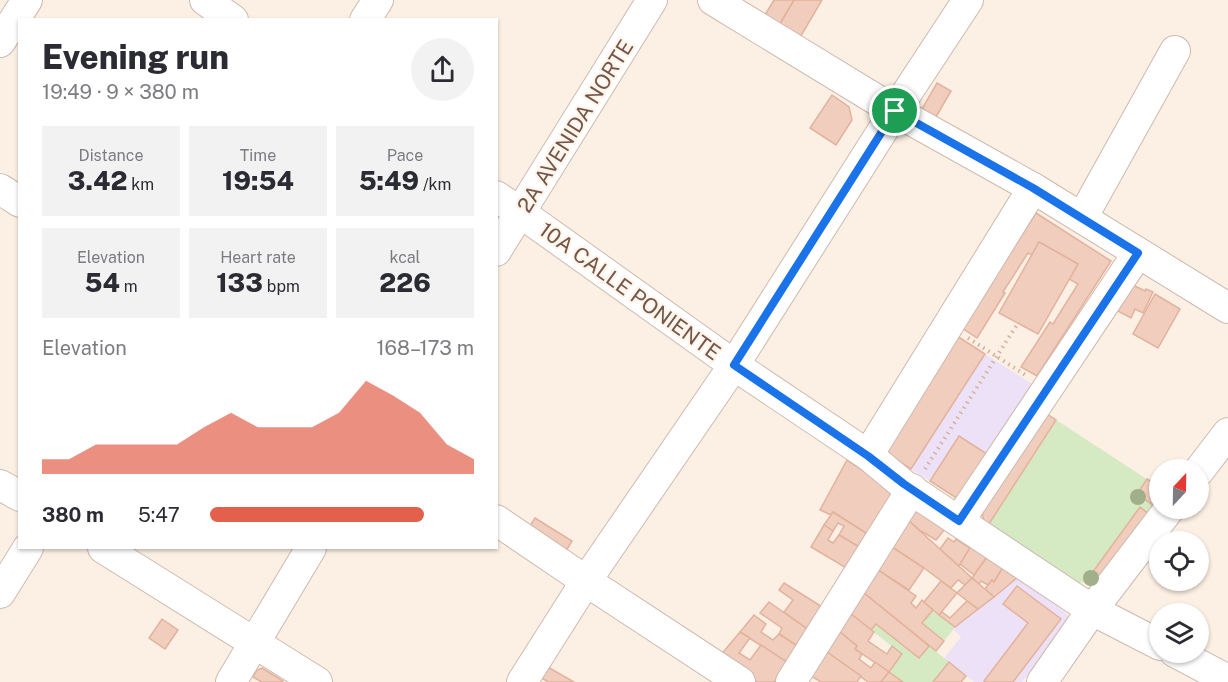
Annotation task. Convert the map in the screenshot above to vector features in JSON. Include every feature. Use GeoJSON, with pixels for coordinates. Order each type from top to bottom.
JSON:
{"type":"FeatureCollection","features":[{"type":"Feature","properties":{"kind":"street"},"geometry":{"type":"LineString","coordinates":[[0,42],[27,0]]}},
{"type":"Feature","properties":{"kind":"street"},"geometry":{"type":"LineString","coordinates":[[205,0],[230,18]]}},
{"type":"Feature","properties":{"kind":"street"},"geometry":{"type":"LineString","coordinates":[[366,18],[378,0]]}},
{"type":"Feature","properties":{"kind":"street","name":"2A AVENIDA NORTE"},"geometry":{"type":"LineString","coordinates":[[498,248],[652,0]]}},
{"type":"Feature","properties":{"kind":"street"},"geometry":{"type":"LineString","coordinates":[[713,0],[895,111],[1033,188],[1228,308]]}},
{"type":"Feature","properties":{"kind":"street"},"geometry":{"type":"LineString","coordinates":[[522,682],[586,581],[734,365],[968,0]]}},
{"type":"Feature","properties":{"kind":"street"},"geometry":{"type":"LineString","coordinates":[[1082,218],[1175,51]]}},
{"type":"Feature","properties":{"kind":"street"},"geometry":{"type":"LineString","coordinates":[[868,456],[1033,188]]}},
{"type":"Feature","properties":{"kind":"street"},"geometry":{"type":"LineString","coordinates":[[0,189],[18,201]]}},
{"type":"Feature","properties":{"kind":"street","name":"10A CALLE PONIENTE"},"geometry":{"type":"LineString","coordinates":[[498,197],[734,365],[868,456],[916,482],[959,521],[1092,610],[1149,639]]}},
{"type":"Feature","properties":{"kind":"street"},"geometry":{"type":"LineString","coordinates":[[959,521],[1138,253]]}},
{"type":"Feature","properties":{"kind":"street"},"geometry":{"type":"LineString","coordinates":[[1208,459],[1228,433]]}},
{"type":"Feature","properties":{"kind":"street"},"geometry":{"type":"LineString","coordinates":[[791,682],[916,482]]}},
{"type":"Feature","properties":{"kind":"street"},"geometry":{"type":"LineString","coordinates":[[0,485],[18,495]]}},
{"type":"Feature","properties":{"kind":"street"},"geometry":{"type":"LineString","coordinates":[[1042,682],[1092,610],[1162,519]]}},
{"type":"Feature","properties":{"kind":"street"},"geometry":{"type":"LineString","coordinates":[[498,521],[740,682]]}},
{"type":"Feature","properties":{"kind":"street"},"geometry":{"type":"LineString","coordinates":[[0,593],[27,549]]}},
{"type":"Feature","properties":{"kind":"street"},"geometry":{"type":"LineString","coordinates":[[105,549],[317,682]]}},
{"type":"Feature","properties":{"kind":"street"},"geometry":{"type":"LineString","coordinates":[[231,682],[310,549]]}},
{"type":"Feature","properties":{"kind":"street"},"geometry":{"type":"LineString","coordinates":[[1196,663],[1228,680]]}},
{"type":"Feature","properties":{"kind":"path"},"geometry":{"type":"LineString","coordinates":[[916,482],[1018,323]]}},
{"type":"Feature","properties":{"kind":"path"},"geometry":{"type":"LineString","coordinates":[[959,333],[1034,380]]}},
{"type":"Feature","properties":{"kind":"shaded area"},"geometry":{"type":"Polygon","coordinates":[[[957,336],[1032,384],[958,499],[883,451],[957,336]]]}},
{"type":"Feature","properties":{"kind":"shaded area"},"geometry":{"type":"Polygon","coordinates":[[[1018,577],[1065,612],[1069,617],[1067,622],[1022,682],[974,682],[944,658],[961,637],[953,629],[1018,577]]]}},
{"type":"Feature","properties":{"kind":"green space"},"geometry":{"type":"Polygon","coordinates":[[[1044,412],[1149,480],[1149,516],[1103,581],[1076,583],[984,525],[982,508],[1044,412]]]}},
{"type":"Feature","properties":{"kind":"green space"},"geometry":{"type":"Polygon","coordinates":[[[933,610],[955,627],[944,641],[922,623],[933,610]]]}},
{"type":"Feature","properties":{"kind":"green space"},"geometry":{"type":"Polygon","coordinates":[[[876,624],[919,657],[929,646],[949,662],[933,682],[903,682],[889,672],[902,654],[871,630],[876,624]]]}},
{"type":"Feature","properties":{"kind":"building"},"geometry":{"type":"Polygon","coordinates":[[[774,0],[794,0],[777,29],[762,20],[774,0]]]}},
{"type":"Feature","properties":{"kind":"building"},"geometry":{"type":"Polygon","coordinates":[[[794,0],[822,0],[798,41],[777,29],[794,0]]]}},
{"type":"Feature","properties":{"kind":"building"},"geometry":{"type":"Polygon","coordinates":[[[937,83],[951,91],[929,129],[915,121],[937,83]]]}},
{"type":"Feature","properties":{"kind":"building"},"geometry":{"type":"Polygon","coordinates":[[[832,95],[849,107],[852,120],[836,145],[810,128],[832,95]]]}},
{"type":"Feature","properties":{"kind":"building"},"geometry":{"type":"Polygon","coordinates":[[[1036,213],[1111,261],[1037,376],[1021,367],[1050,322],[1053,324],[1078,284],[1069,279],[1078,264],[1039,242],[1032,255],[1028,253],[977,338],[962,328],[1036,213]]]}},
{"type":"Feature","properties":{"kind":"building"},"geometry":{"type":"Polygon","coordinates":[[[1039,242],[1078,264],[1038,334],[999,313],[1039,242]]]}},
{"type":"Feature","properties":{"kind":"building"},"geometry":{"type":"Polygon","coordinates":[[[1125,281],[1145,291],[1146,289],[1153,292],[1143,313],[1135,309],[1131,318],[1112,308],[1125,281]]]}},
{"type":"Feature","properties":{"kind":"building"},"geometry":{"type":"Polygon","coordinates":[[[1155,294],[1180,309],[1158,348],[1133,334],[1155,294]]]}},
{"type":"Feature","properties":{"kind":"building"},"geometry":{"type":"Polygon","coordinates":[[[957,336],[985,354],[911,469],[883,451],[957,336]]]}},
{"type":"Feature","properties":{"kind":"building"},"geometry":{"type":"Polygon","coordinates":[[[1044,412],[1056,420],[987,527],[984,525],[982,508],[1044,412]]]}},
{"type":"Feature","properties":{"kind":"building"},"geometry":{"type":"Polygon","coordinates":[[[959,436],[987,454],[958,499],[930,481],[959,436]]]}},
{"type":"Feature","properties":{"kind":"building"},"geometry":{"type":"Polygon","coordinates":[[[847,460],[896,492],[869,535],[833,512],[831,515],[820,510],[847,460]]]}},
{"type":"Feature","properties":{"kind":"building"},"geometry":{"type":"Polygon","coordinates":[[[1147,479],[1149,480],[1149,502],[1137,494],[1147,479]]]}},
{"type":"Feature","properties":{"kind":"building"},"geometry":{"type":"Polygon","coordinates":[[[1140,507],[1149,514],[1103,581],[1092,573],[1140,507]]]}},
{"type":"Feature","properties":{"kind":"building"},"geometry":{"type":"Polygon","coordinates":[[[916,510],[945,529],[936,540],[909,521],[916,510]]]}},
{"type":"Feature","properties":{"kind":"building"},"geometry":{"type":"Polygon","coordinates":[[[833,512],[869,535],[861,548],[839,535],[844,526],[838,523],[833,531],[824,525],[833,512]]]}},
{"type":"Feature","properties":{"kind":"building"},"geometry":{"type":"Polygon","coordinates":[[[535,518],[572,541],[560,561],[523,537],[535,518]]]}},
{"type":"Feature","properties":{"kind":"building"},"geometry":{"type":"Polygon","coordinates":[[[909,521],[972,578],[965,585],[958,580],[951,588],[892,547],[909,521]]]}},
{"type":"Feature","properties":{"kind":"building"},"geometry":{"type":"Polygon","coordinates":[[[824,525],[833,531],[828,540],[833,543],[839,535],[861,548],[848,569],[811,547],[824,525]]]}},
{"type":"Feature","properties":{"kind":"building"},"geometry":{"type":"Polygon","coordinates":[[[948,538],[954,542],[956,539],[970,548],[959,566],[940,549],[948,538]]]}},
{"type":"Feature","properties":{"kind":"building"},"geometry":{"type":"Polygon","coordinates":[[[971,546],[987,557],[974,575],[960,564],[971,546]]]}},
{"type":"Feature","properties":{"kind":"building"},"geometry":{"type":"Polygon","coordinates":[[[892,547],[924,568],[909,590],[878,570],[892,547]]]}},
{"type":"Feature","properties":{"kind":"building"},"geometry":{"type":"Polygon","coordinates":[[[987,557],[1003,567],[994,582],[992,580],[988,585],[981,581],[979,584],[972,578],[987,557]]]}},
{"type":"Feature","properties":{"kind":"building"},"geometry":{"type":"Polygon","coordinates":[[[1003,567],[1018,577],[994,597],[985,589],[992,580],[994,582],[1003,567]]]}},
{"type":"Feature","properties":{"kind":"building"},"geometry":{"type":"Polygon","coordinates":[[[878,570],[916,596],[911,603],[916,608],[922,600],[933,610],[922,623],[944,641],[936,651],[864,593],[878,570]]]}},
{"type":"Feature","properties":{"kind":"building"},"geometry":{"type":"Polygon","coordinates":[[[972,578],[994,597],[978,609],[957,593],[972,578]]]}},
{"type":"Feature","properties":{"kind":"building"},"geometry":{"type":"Polygon","coordinates":[[[941,581],[957,593],[939,615],[924,602],[941,581]]]}},
{"type":"Feature","properties":{"kind":"building"},"geometry":{"type":"Polygon","coordinates":[[[784,583],[824,608],[810,631],[784,612],[793,600],[779,590],[784,583]]]}},
{"type":"Feature","properties":{"kind":"building"},"geometry":{"type":"Polygon","coordinates":[[[1017,586],[1061,619],[1013,682],[985,682],[1028,623],[1003,604],[1017,586]]]}},
{"type":"Feature","properties":{"kind":"building"},"geometry":{"type":"Polygon","coordinates":[[[864,593],[929,646],[919,658],[876,624],[871,630],[851,614],[864,593]]]}},
{"type":"Feature","properties":{"kind":"building"},"geometry":{"type":"Polygon","coordinates":[[[967,601],[978,609],[955,627],[939,615],[942,612],[950,618],[967,601]]]}},
{"type":"Feature","properties":{"kind":"building"},"geometry":{"type":"Polygon","coordinates":[[[769,602],[810,631],[799,647],[779,634],[782,628],[760,613],[769,602]]]}},
{"type":"Feature","properties":{"kind":"building"},"geometry":{"type":"Polygon","coordinates":[[[851,614],[874,632],[868,641],[887,654],[892,646],[902,654],[889,672],[855,649],[857,646],[840,632],[851,614]]]}},
{"type":"Feature","properties":{"kind":"building"},"geometry":{"type":"Polygon","coordinates":[[[754,615],[766,624],[761,632],[773,640],[779,634],[799,647],[788,663],[740,632],[754,615]]]}},
{"type":"Feature","properties":{"kind":"building"},"geometry":{"type":"Polygon","coordinates":[[[162,619],[178,630],[165,649],[149,638],[162,619]]]}},
{"type":"Feature","properties":{"kind":"building"},"geometry":{"type":"Polygon","coordinates":[[[740,632],[750,638],[739,653],[750,660],[761,645],[788,663],[774,682],[757,682],[719,657],[740,632]]]}},
{"type":"Feature","properties":{"kind":"building"},"geometry":{"type":"Polygon","coordinates":[[[840,632],[857,646],[855,649],[862,654],[859,659],[871,668],[875,662],[889,672],[881,682],[868,682],[827,652],[840,632]]]}},
{"type":"Feature","properties":{"kind":"building"},"geometry":{"type":"Polygon","coordinates":[[[827,652],[861,676],[857,682],[821,682],[811,676],[827,652]]]}},
{"type":"Feature","properties":{"kind":"building"},"geometry":{"type":"Polygon","coordinates":[[[949,662],[966,676],[961,682],[933,682],[949,662]]]}},
{"type":"Feature","properties":{"kind":"building"},"geometry":{"type":"Polygon","coordinates":[[[546,666],[574,682],[548,682],[540,677],[546,666]]]}},
{"type":"Feature","properties":{"kind":"building"},"geometry":{"type":"Polygon","coordinates":[[[262,668],[283,681],[262,682],[253,677],[257,670],[262,668]]]}},
{"type":"Feature","properties":{"kind":"building"},"geometry":{"type":"Polygon","coordinates":[[[889,672],[903,682],[881,682],[889,672]]]}},
{"type":"Feature","properties":{"kind":"route"},"geometry":{"type":"LineString","coordinates":[[895,111],[1033,188],[1138,253],[959,521],[734,365],[895,111]]}}]}
